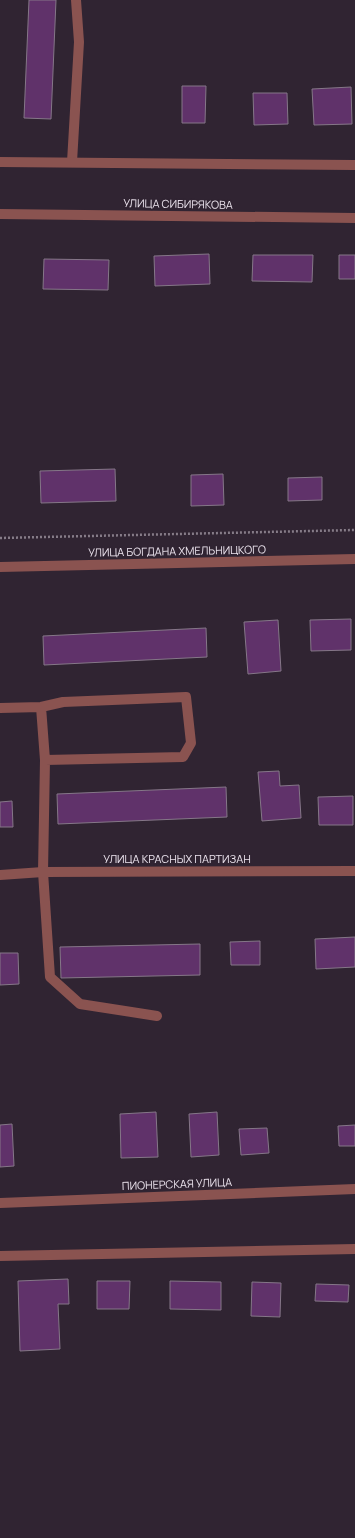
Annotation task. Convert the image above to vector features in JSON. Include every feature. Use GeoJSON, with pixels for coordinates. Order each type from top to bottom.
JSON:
{"type":"FeatureCollection","features":[{"type":"Feature","properties":{"kind":"street"},"geometry":{"type":"LineString","coordinates":[[72,162],[79,42],[76,0]]}},
{"type":"Feature","properties":{"kind":"street"},"geometry":{"type":"LineString","coordinates":[[0,162],[355,165]]}},
{"type":"Feature","properties":{"kind":"street","name":"УЛИЦА СИБИРЯКОВА"},"geometry":{"type":"LineString","coordinates":[[0,214],[355,218]]}},
{"type":"Feature","properties":{"kind":"street","name":"УЛИЦА БОГДАНА ХМЕЛЬНИЦКОГО"},"geometry":{"type":"LineString","coordinates":[[0,567],[355,558]]}},
{"type":"Feature","properties":{"kind":"street"},"geometry":{"type":"LineString","coordinates":[[0,708],[41,707],[63,702],[186,697],[191,743],[183,757],[45,760]]}},
{"type":"Feature","properties":{"kind":"street"},"geometry":{"type":"LineString","coordinates":[[41,707],[45,760],[43,872],[50,977],[80,1004],[157,1016]]}},
{"type":"Feature","properties":{"kind":"street","name":"УЛИЦА КРАСНЫХ ПАРТИЗАН"},"geometry":{"type":"LineString","coordinates":[[0,875],[43,872],[355,871]]}},
{"type":"Feature","properties":{"kind":"street","name":"ПИОНЕРСКАЯ УЛИЦА"},"geometry":{"type":"LineString","coordinates":[[0,1203],[355,1189]]}},
{"type":"Feature","properties":{"kind":"street"},"geometry":{"type":"LineString","coordinates":[[0,1256],[355,1249]]}},
{"type":"Feature","properties":{"kind":"path"},"geometry":{"type":"LineString","coordinates":[[0,538],[355,530]]}},
{"type":"Feature","properties":{"kind":"building"},"geometry":{"type":"Polygon","coordinates":[[[29,0],[56,0],[51,119],[24,118],[29,0]]]}},
{"type":"Feature","properties":{"kind":"building"},"geometry":{"type":"Polygon","coordinates":[[[182,86],[206,86],[205,123],[182,123],[182,86]]]}},
{"type":"Feature","properties":{"kind":"building"},"geometry":{"type":"Polygon","coordinates":[[[351,87],[352,124],[314,125],[312,89],[351,87]]]}},
{"type":"Feature","properties":{"kind":"building"},"geometry":{"type":"Polygon","coordinates":[[[253,93],[287,93],[288,124],[254,125],[253,93]]]}},
{"type":"Feature","properties":{"kind":"building"},"geometry":{"type":"Polygon","coordinates":[[[209,254],[210,284],[155,286],[154,256],[209,254]]]}},
{"type":"Feature","properties":{"kind":"building"},"geometry":{"type":"Polygon","coordinates":[[[253,255],[313,255],[312,282],[252,281],[253,255]]]}},
{"type":"Feature","properties":{"kind":"building"},"geometry":{"type":"Polygon","coordinates":[[[339,255],[355,255],[355,279],[339,279],[339,255]]]}},
{"type":"Feature","properties":{"kind":"building"},"geometry":{"type":"Polygon","coordinates":[[[44,259],[109,260],[108,290],[43,289],[44,259]]]}},
{"type":"Feature","properties":{"kind":"building"},"geometry":{"type":"Polygon","coordinates":[[[115,469],[116,501],[41,503],[40,471],[115,469]]]}},
{"type":"Feature","properties":{"kind":"building"},"geometry":{"type":"Polygon","coordinates":[[[223,474],[224,505],[191,506],[191,475],[223,474]]]}},
{"type":"Feature","properties":{"kind":"building"},"geometry":{"type":"Polygon","coordinates":[[[322,477],[322,500],[288,501],[288,478],[322,477]]]}},
{"type":"Feature","properties":{"kind":"building"},"geometry":{"type":"Polygon","coordinates":[[[351,619],[351,650],[311,651],[310,620],[351,619]]]}},
{"type":"Feature","properties":{"kind":"building"},"geometry":{"type":"Polygon","coordinates":[[[278,620],[281,671],[248,674],[244,622],[278,620]]]}},
{"type":"Feature","properties":{"kind":"building"},"geometry":{"type":"Polygon","coordinates":[[[206,628],[207,657],[44,665],[43,636],[206,628]]]}},
{"type":"Feature","properties":{"kind":"building"},"geometry":{"type":"Polygon","coordinates":[[[279,771],[280,786],[299,785],[301,818],[262,821],[258,772],[279,771]]]}},
{"type":"Feature","properties":{"kind":"building"},"geometry":{"type":"Polygon","coordinates":[[[226,787],[227,817],[58,824],[57,794],[226,787]]]}},
{"type":"Feature","properties":{"kind":"building"},"geometry":{"type":"Polygon","coordinates":[[[353,796],[353,825],[319,825],[318,797],[353,796]]]}},
{"type":"Feature","properties":{"kind":"building"},"geometry":{"type":"Polygon","coordinates":[[[12,801],[13,827],[0,827],[0,802],[12,801]]]}},
{"type":"Feature","properties":{"kind":"building"},"geometry":{"type":"Polygon","coordinates":[[[355,937],[355,967],[316,969],[315,939],[355,937]]]}},
{"type":"Feature","properties":{"kind":"building"},"geometry":{"type":"Polygon","coordinates":[[[260,941],[260,965],[231,965],[230,942],[260,941]]]}},
{"type":"Feature","properties":{"kind":"building"},"geometry":{"type":"Polygon","coordinates":[[[200,944],[200,975],[61,978],[60,947],[200,944]]]}},
{"type":"Feature","properties":{"kind":"building"},"geometry":{"type":"Polygon","coordinates":[[[0,953],[18,953],[19,984],[0,985],[0,953]]]}},
{"type":"Feature","properties":{"kind":"building"},"geometry":{"type":"Polygon","coordinates":[[[156,1112],[158,1157],[121,1158],[120,1114],[156,1112]]]}},
{"type":"Feature","properties":{"kind":"building"},"geometry":{"type":"Polygon","coordinates":[[[217,1112],[219,1155],[191,1157],[189,1114],[217,1112]]]}},
{"type":"Feature","properties":{"kind":"building"},"geometry":{"type":"Polygon","coordinates":[[[12,1124],[14,1166],[0,1167],[0,1125],[12,1124]]]}},
{"type":"Feature","properties":{"kind":"building"},"geometry":{"type":"Polygon","coordinates":[[[355,1125],[355,1146],[339,1146],[338,1126],[355,1125]]]}},
{"type":"Feature","properties":{"kind":"building"},"geometry":{"type":"Polygon","coordinates":[[[267,1128],[269,1153],[241,1155],[239,1129],[267,1128]]]}},
{"type":"Feature","properties":{"kind":"building"},"geometry":{"type":"Polygon","coordinates":[[[68,1279],[69,1304],[58,1304],[60,1349],[20,1351],[18,1281],[68,1279]]]}},
{"type":"Feature","properties":{"kind":"building"},"geometry":{"type":"Polygon","coordinates":[[[97,1281],[130,1281],[129,1309],[97,1309],[97,1281]]]}},
{"type":"Feature","properties":{"kind":"building"},"geometry":{"type":"Polygon","coordinates":[[[170,1281],[221,1282],[221,1310],[170,1309],[170,1281]]]}},
{"type":"Feature","properties":{"kind":"building"},"geometry":{"type":"Polygon","coordinates":[[[252,1282],[281,1283],[280,1317],[251,1316],[252,1282]]]}},
{"type":"Feature","properties":{"kind":"building"},"geometry":{"type":"Polygon","coordinates":[[[316,1284],[349,1285],[348,1302],[315,1301],[316,1284]]]}}]}
